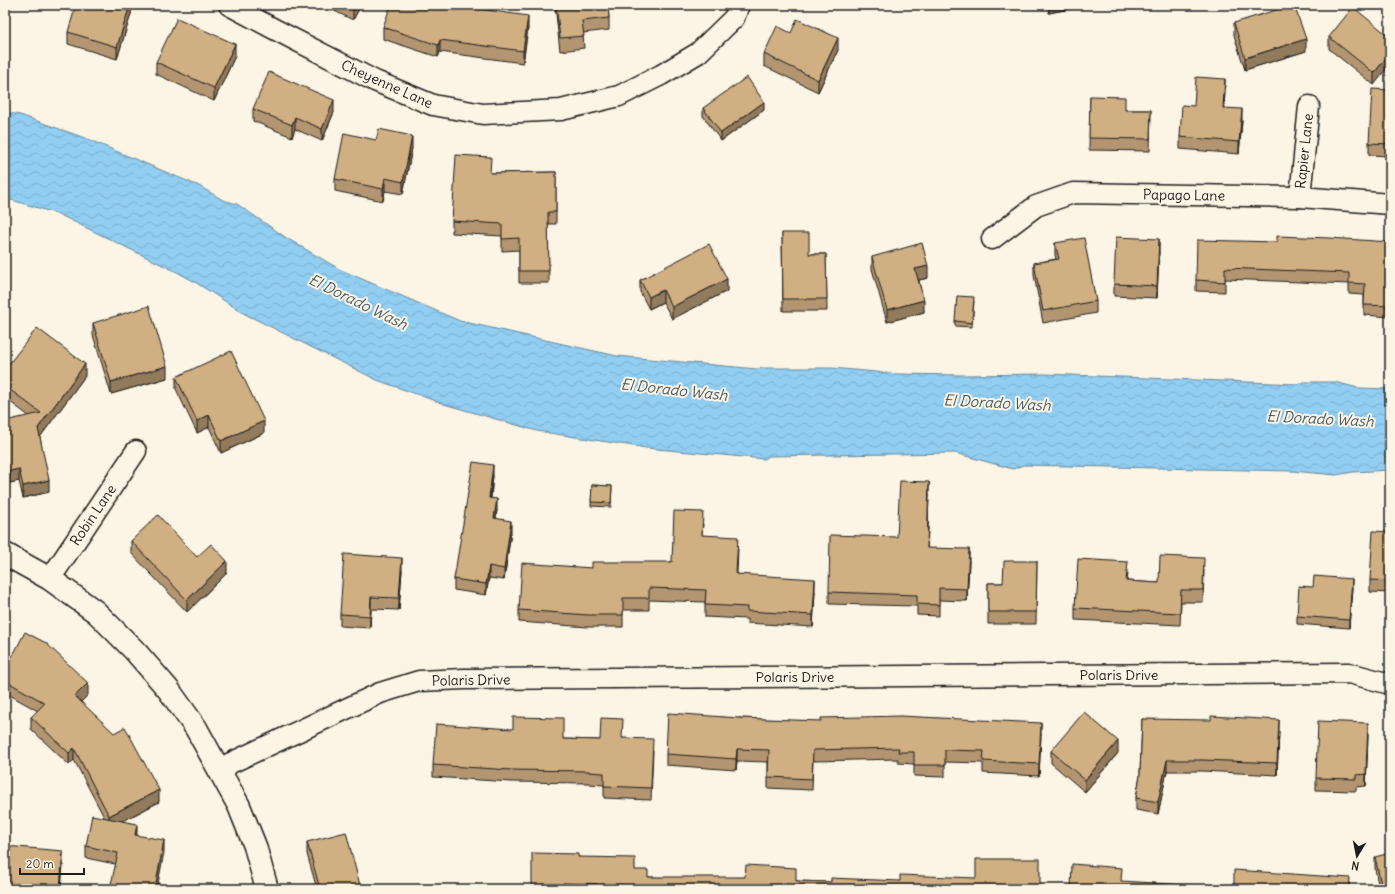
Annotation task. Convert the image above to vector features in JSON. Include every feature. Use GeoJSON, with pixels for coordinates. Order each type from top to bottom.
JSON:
{"type":"FeatureCollection","features":[{"type":"Feature","properties":{"kind":"main road"},"geometry":{"type":"LineString","coordinates":[[5,554],[50,579],[96,612],[135,651],[168,689],[196,728],[242,813],[255,846],[267,889]]}},
{"type":"Feature","properties":{"kind":"street","name":"Cheyenne Lane"},"geometry":{"type":"LineString","coordinates":[[229,5],[375,81],[432,105],[483,114],[562,110],[619,96],[662,75],[698,53],[734,18],[739,5]]}},
{"type":"Feature","properties":{"kind":"street","name":"Rapier Lane"},"geometry":{"type":"LineString","coordinates":[[1300,197],[1309,106]]}},
{"type":"Feature","properties":{"kind":"street","name":"Papago Lane"},"geometry":{"type":"LineString","coordinates":[[992,239],[1036,206],[1073,193],[1300,197],[1390,204]]}},
{"type":"Feature","properties":{"kind":"street","name":"Robin Lane"},"geometry":{"type":"LineString","coordinates":[[50,579],[136,451]]}},
{"type":"Feature","properties":{"kind":"street","name":"Polaris Drive"},"geometry":{"type":"LineString","coordinates":[[218,769],[380,693],[419,681],[464,679],[1350,673],[1390,684]]}},
{"type":"Feature","properties":{"kind":"water","name":"El Dorado Wash"},"geometry":{"type":"Polygon","coordinates":[[[5,112],[20,115],[85,138],[199,186],[223,200],[237,204],[288,239],[341,270],[460,321],[617,356],[757,369],[832,368],[898,374],[1045,374],[1299,384],[1304,382],[1335,382],[1358,388],[1390,389],[1390,470],[1353,472],[1336,475],[1292,471],[1023,465],[1013,469],[955,453],[769,456],[765,459],[646,448],[537,431],[444,404],[377,380],[245,314],[179,273],[58,214],[5,198],[5,112]]]}},
{"type":"Feature","properties":{"kind":"building"},"geometry":{"type":"Polygon","coordinates":[[[76,5],[85,5],[96,9],[98,5],[130,5],[117,47],[68,32],[76,5]]]}},
{"type":"Feature","properties":{"kind":"building"},"geometry":{"type":"Polygon","coordinates":[[[344,5],[355,5],[353,9],[344,5]]]}},
{"type":"Feature","properties":{"kind":"building"},"geometry":{"type":"Polygon","coordinates":[[[391,5],[452,5],[528,16],[523,51],[440,40],[438,45],[383,27],[391,5]]]}},
{"type":"Feature","properties":{"kind":"building"},"geometry":{"type":"Polygon","coordinates":[[[556,5],[608,5],[609,18],[582,21],[584,36],[560,38],[556,5]]]}},
{"type":"Feature","properties":{"kind":"building"},"geometry":{"type":"Polygon","coordinates":[[[1294,5],[1306,39],[1245,58],[1234,23],[1294,5]]]}},
{"type":"Feature","properties":{"kind":"building"},"geometry":{"type":"Polygon","coordinates":[[[1353,7],[1390,37],[1390,53],[1374,73],[1329,37],[1353,7]]]}},
{"type":"Feature","properties":{"kind":"building"},"geometry":{"type":"Polygon","coordinates":[[[177,18],[235,44],[214,88],[156,62],[177,18]]]}},
{"type":"Feature","properties":{"kind":"building"},"geometry":{"type":"Polygon","coordinates":[[[797,19],[838,38],[818,80],[764,54],[777,26],[791,33],[797,19]]]}},
{"type":"Feature","properties":{"kind":"building"},"geometry":{"type":"Polygon","coordinates":[[[269,72],[334,100],[322,129],[295,117],[292,125],[253,109],[269,72]]]}},
{"type":"Feature","properties":{"kind":"building"},"geometry":{"type":"Polygon","coordinates":[[[747,77],[764,102],[721,133],[703,108],[747,77]]]}},
{"type":"Feature","properties":{"kind":"building"},"geometry":{"type":"Polygon","coordinates":[[[1196,77],[1225,79],[1223,108],[1242,109],[1239,142],[1180,137],[1182,105],[1194,106],[1196,77]]]}},
{"type":"Feature","properties":{"kind":"building"},"geometry":{"type":"Polygon","coordinates":[[[1372,89],[1390,90],[1390,144],[1369,143],[1372,89]]]}},
{"type":"Feature","properties":{"kind":"building"},"geometry":{"type":"Polygon","coordinates":[[[1090,96],[1125,97],[1125,110],[1151,110],[1150,139],[1089,138],[1090,96]]]}},
{"type":"Feature","properties":{"kind":"building"},"geometry":{"type":"Polygon","coordinates":[[[379,129],[412,136],[403,182],[385,178],[383,189],[335,179],[344,133],[376,140],[379,129]]]}},
{"type":"Feature","properties":{"kind":"building"},"geometry":{"type":"Polygon","coordinates":[[[456,155],[491,157],[490,173],[556,172],[556,212],[548,212],[549,271],[519,271],[519,238],[502,239],[502,224],[452,221],[456,155]]]}},
{"type":"Feature","properties":{"kind":"building"},"geometry":{"type":"Polygon","coordinates":[[[782,233],[809,233],[809,254],[826,254],[827,299],[783,299],[782,233]]]}},
{"type":"Feature","properties":{"kind":"building"},"geometry":{"type":"Polygon","coordinates":[[[1277,236],[1390,242],[1390,306],[1364,305],[1365,284],[1349,283],[1349,273],[1225,268],[1225,282],[1196,280],[1197,240],[1277,242],[1277,236]]]}},
{"type":"Feature","properties":{"kind":"building"},"geometry":{"type":"Polygon","coordinates":[[[1116,237],[1159,239],[1157,286],[1114,284],[1116,237]]]}},
{"type":"Feature","properties":{"kind":"building"},"geometry":{"type":"Polygon","coordinates":[[[1084,238],[1096,301],[1043,311],[1034,263],[1059,259],[1055,243],[1084,238]]]}},
{"type":"Feature","properties":{"kind":"building"},"geometry":{"type":"Polygon","coordinates":[[[922,243],[928,266],[915,269],[924,300],[887,310],[872,257],[922,243]]]}},
{"type":"Feature","properties":{"kind":"building"},"geometry":{"type":"Polygon","coordinates":[[[709,244],[727,279],[672,307],[663,290],[649,297],[640,280],[709,244]]]}},
{"type":"Feature","properties":{"kind":"building"},"geometry":{"type":"Polygon","coordinates":[[[957,296],[974,297],[972,323],[955,321],[957,296]]]}},
{"type":"Feature","properties":{"kind":"building"},"geometry":{"type":"Polygon","coordinates":[[[149,306],[167,366],[111,382],[93,323],[149,306]]]}},
{"type":"Feature","properties":{"kind":"building"},"geometry":{"type":"Polygon","coordinates":[[[37,328],[85,364],[38,428],[49,480],[23,486],[19,469],[5,472],[5,421],[41,413],[5,386],[5,369],[37,328]]]}},
{"type":"Feature","properties":{"kind":"building"},"geometry":{"type":"Polygon","coordinates":[[[231,351],[264,421],[221,441],[209,415],[197,421],[176,377],[231,351]]]}},
{"type":"Feature","properties":{"kind":"building"},"geometry":{"type":"Polygon","coordinates":[[[473,462],[493,465],[489,498],[497,499],[494,518],[511,521],[504,569],[489,566],[486,584],[454,579],[473,462]]]}},
{"type":"Feature","properties":{"kind":"building"},"geometry":{"type":"Polygon","coordinates":[[[900,481],[929,482],[927,548],[969,549],[967,589],[939,588],[939,605],[917,604],[917,595],[829,592],[830,535],[897,537],[900,481]]]}},
{"type":"Feature","properties":{"kind":"building"},"geometry":{"type":"Polygon","coordinates":[[[592,485],[612,486],[611,503],[591,502],[592,485]]]}},
{"type":"Feature","properties":{"kind":"building"},"geometry":{"type":"Polygon","coordinates":[[[674,511],[703,512],[702,535],[738,537],[736,574],[815,579],[813,615],[747,611],[747,607],[705,605],[706,590],[649,588],[649,598],[623,598],[623,615],[588,615],[519,610],[522,563],[592,568],[592,562],[672,562],[674,511]]]}},
{"type":"Feature","properties":{"kind":"building"},"geometry":{"type":"Polygon","coordinates":[[[158,515],[197,557],[211,544],[227,561],[187,600],[131,541],[158,515]]]}},
{"type":"Feature","properties":{"kind":"building"},"geometry":{"type":"Polygon","coordinates":[[[1373,531],[1390,532],[1390,581],[1370,580],[1373,531]]]}},
{"type":"Feature","properties":{"kind":"building"},"geometry":{"type":"Polygon","coordinates":[[[344,554],[402,558],[399,598],[371,597],[370,616],[340,614],[344,554]]]}},
{"type":"Feature","properties":{"kind":"building"},"geometry":{"type":"Polygon","coordinates":[[[1160,556],[1204,558],[1203,590],[1181,590],[1180,613],[1075,608],[1078,559],[1128,562],[1126,581],[1159,583],[1160,556]]]}},
{"type":"Feature","properties":{"kind":"building"},"geometry":{"type":"Polygon","coordinates":[[[1004,561],[1037,561],[1036,612],[988,612],[988,583],[1003,583],[1004,561]]]}},
{"type":"Feature","properties":{"kind":"building"},"geometry":{"type":"Polygon","coordinates":[[[1314,576],[1352,579],[1349,620],[1297,616],[1299,586],[1313,587],[1314,576]]]}},
{"type":"Feature","properties":{"kind":"building"},"geometry":{"type":"Polygon","coordinates":[[[25,632],[46,643],[88,683],[75,696],[114,733],[125,727],[159,790],[109,816],[74,748],[69,753],[31,717],[45,703],[6,681],[5,683],[5,654],[12,657],[25,632]]]}},
{"type":"Feature","properties":{"kind":"building"},"geometry":{"type":"Polygon","coordinates":[[[1084,712],[1118,741],[1085,780],[1051,751],[1084,712]]]}},
{"type":"Feature","properties":{"kind":"building"},"geometry":{"type":"Polygon","coordinates":[[[668,713],[739,718],[821,721],[821,718],[900,716],[1041,723],[1039,764],[983,761],[984,751],[945,750],[945,765],[914,765],[914,752],[898,752],[899,748],[813,750],[812,779],[768,777],[769,750],[737,749],[736,759],[666,754],[668,713]]]}},
{"type":"Feature","properties":{"kind":"building"},"geometry":{"type":"Polygon","coordinates":[[[1211,716],[1279,720],[1277,763],[1167,760],[1158,802],[1136,798],[1140,775],[1142,719],[1211,720],[1211,716]]]}},
{"type":"Feature","properties":{"kind":"building"},"geometry":{"type":"Polygon","coordinates":[[[513,717],[563,718],[563,739],[600,740],[601,718],[623,719],[622,738],[653,739],[651,788],[604,786],[604,773],[589,771],[511,770],[433,765],[436,724],[513,729],[513,717]]]}},
{"type":"Feature","properties":{"kind":"building"},"geometry":{"type":"Polygon","coordinates":[[[1318,721],[1368,723],[1366,774],[1356,775],[1356,779],[1316,778],[1318,721]]]}},
{"type":"Feature","properties":{"kind":"building"},"geometry":{"type":"Polygon","coordinates":[[[92,815],[137,824],[135,835],[164,840],[155,889],[110,889],[118,853],[86,846],[92,815]]]}},
{"type":"Feature","properties":{"kind":"building"},"geometry":{"type":"Polygon","coordinates":[[[346,832],[361,889],[320,889],[307,842],[346,832]]]}},
{"type":"Feature","properties":{"kind":"building"},"geometry":{"type":"Polygon","coordinates":[[[5,846],[63,851],[60,889],[31,889],[5,886],[5,846]]]}},
{"type":"Feature","properties":{"kind":"building"},"geometry":{"type":"Polygon","coordinates":[[[532,853],[578,854],[578,857],[635,858],[635,870],[648,870],[648,877],[745,877],[746,865],[796,868],[796,881],[831,882],[831,878],[900,881],[900,875],[976,878],[976,859],[1040,859],[1040,889],[597,889],[597,884],[563,883],[563,889],[532,889],[532,853]]]}},
{"type":"Feature","properties":{"kind":"building"},"geometry":{"type":"Polygon","coordinates":[[[1390,853],[1390,889],[1382,889],[1375,857],[1390,853]]]}},
{"type":"Feature","properties":{"kind":"building"},"geometry":{"type":"Polygon","coordinates":[[[1072,864],[1122,868],[1121,881],[1218,887],[1218,885],[1234,886],[1234,870],[1350,878],[1349,889],[1071,889],[1072,864]]]}}]}
